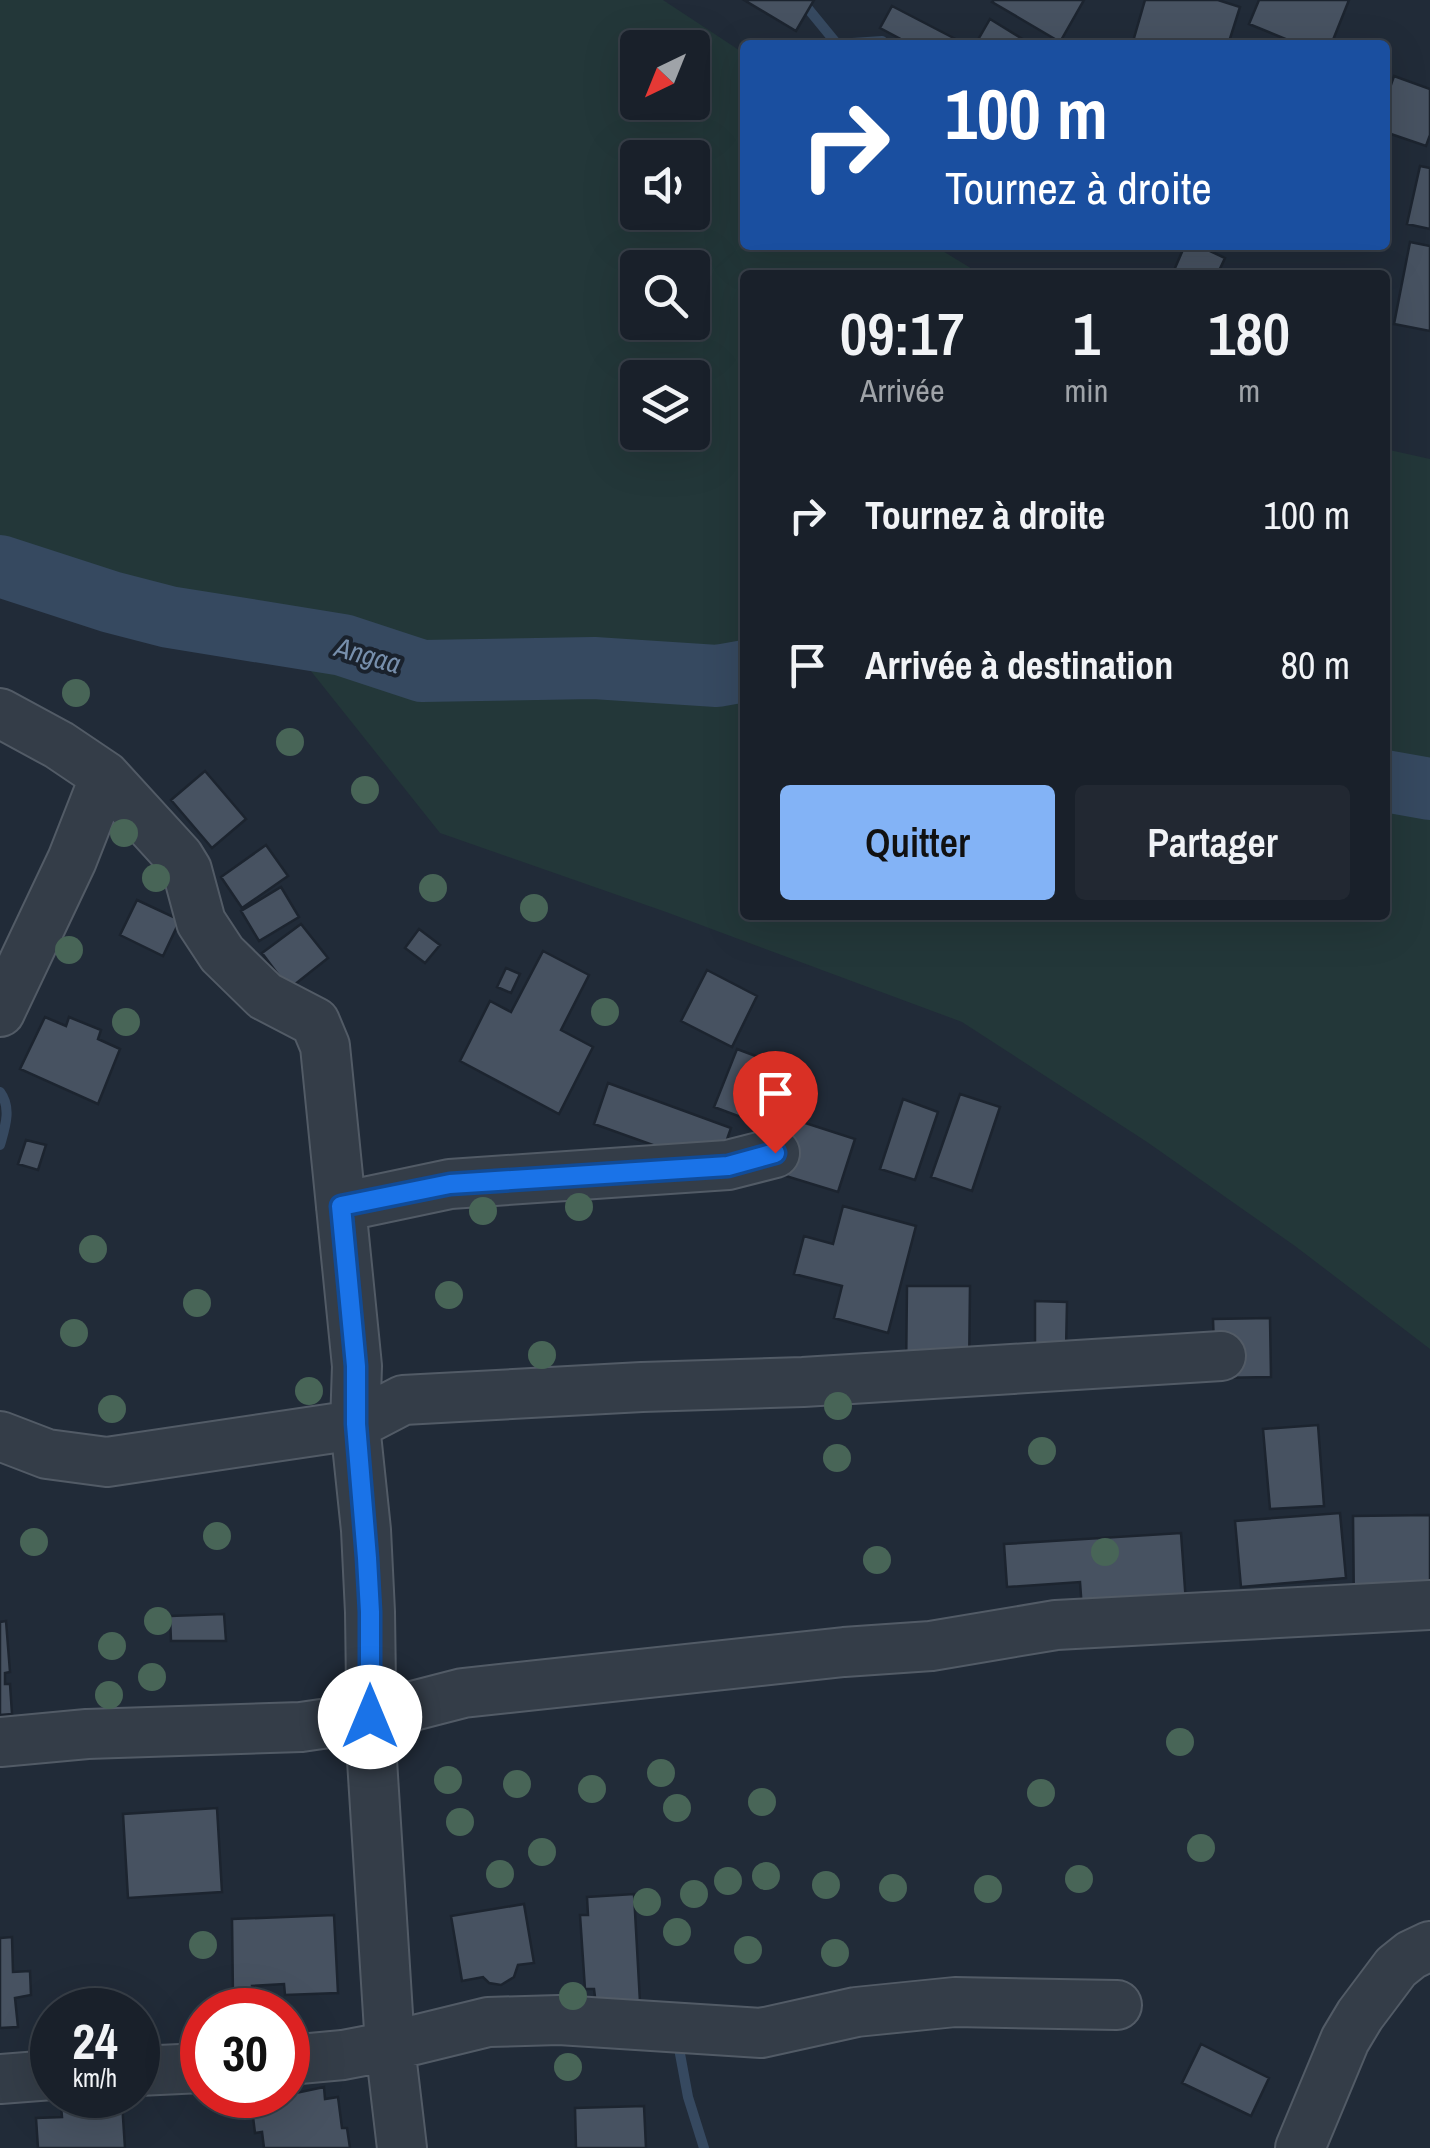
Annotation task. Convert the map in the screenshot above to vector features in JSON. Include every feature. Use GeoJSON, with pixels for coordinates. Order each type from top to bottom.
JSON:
{"type":"FeatureCollection","features":[{"type":"Feature","properties":{"kind":"street"},"geometry":{"type":"LineString","coordinates":[[0,713],[105,776],[179,857],[201,922],[222,954],[265,996],[314,1022],[325,1046],[356,1366],[356,1424],[370,1612],[370,1717],[390,2046],[402,2148]]}},
{"type":"Feature","properties":{"kind":"street"},"geometry":{"type":"LineString","coordinates":[[0,1012],[72,860],[105,776]]}},
{"type":"Feature","properties":{"kind":"street"},"geometry":{"type":"LineString","coordinates":[[341,1206],[450,1184],[728,1166],[775,1153]]}},
{"type":"Feature","properties":{"kind":"street"},"geometry":{"type":"LineString","coordinates":[[0,1436],[47,1454],[106,1462],[356,1424],[403,1400],[822,1381],[1222,1356]]}},
{"type":"Feature","properties":{"kind":"street"},"geometry":{"type":"LineString","coordinates":[[0,1742],[86,1734],[301,1726],[370,1717],[463,1693],[931,1646],[1056,1625],[1430,1604]]}},
{"type":"Feature","properties":{"kind":"street"},"geometry":{"type":"LineString","coordinates":[[1300,2148],[1345,2040],[1360,2015],[1396,1966],[1410,1954],[1430,1946]]}},
{"type":"Feature","properties":{"kind":"street"},"geometry":{"type":"LineString","coordinates":[[310,2058],[390,2046],[488,2022],[558,2020],[761,2033],[856,2012],[955,2002],[1117,2004]]}},
{"type":"Feature","properties":{"kind":"street"},"geometry":{"type":"LineString","coordinates":[[0,2079],[30,2077]]}},
{"type":"Feature","properties":{"kind":"green space"},"geometry":{"type":"Polygon","coordinates":[[[0,0],[663,0],[709,30],[620,30],[620,120],[710,120],[710,31],[740,51],[740,250],[941,250],[974,270],[740,270],[740,920],[1390,920],[1390,450],[1430,459],[1430,1349],[1295,1246],[1147,1142],[962,1022],[440,833],[283,636],[169,617],[0,566],[0,0]]]}},
{"type":"Feature","properties":{"kind":"building"},"geometry":{"type":"Polygon","coordinates":[[[744,0],[814,0],[796,31],[744,0]]]}},
{"type":"Feature","properties":{"kind":"building"},"geometry":{"type":"Polygon","coordinates":[[[994,0],[1084,0],[1061,40],[994,0]]]}},
{"type":"Feature","properties":{"kind":"building"},"geometry":{"type":"Polygon","coordinates":[[[1145,0],[1218,0],[1240,7],[1230,40],[1133,40],[1145,0]]]}},
{"type":"Feature","properties":{"kind":"building"},"geometry":{"type":"Polygon","coordinates":[[[1259,0],[1349,0],[1333,40],[1288,40],[1249,24],[1259,0]]]}},
{"type":"Feature","properties":{"kind":"building"},"geometry":{"type":"Polygon","coordinates":[[[892,6],[957,40],[903,40],[880,28],[892,6]]]}},
{"type":"Feature","properties":{"kind":"building"},"geometry":{"type":"Polygon","coordinates":[[[990,19],[1024,40],[978,40],[990,19]]]}},
{"type":"Feature","properties":{"kind":"building"},"geometry":{"type":"Polygon","coordinates":[[[1394,76],[1430,89],[1430,135],[1426,146],[1390,134],[1390,88],[1394,76]]]}},
{"type":"Feature","properties":{"kind":"building"},"geometry":{"type":"Polygon","coordinates":[[[1420,166],[1430,168],[1430,229],[1407,224],[1420,166]]]}},
{"type":"Feature","properties":{"kind":"building"},"geometry":{"type":"Polygon","coordinates":[[[1410,242],[1430,246],[1430,331],[1394,324],[1410,242]]]}},
{"type":"Feature","properties":{"kind":"building"},"geometry":{"type":"Polygon","coordinates":[[[1183,250],[1208,250],[1225,258],[1219,270],[1174,270],[1183,250]]]}},
{"type":"Feature","properties":{"kind":"building"},"geometry":{"type":"Polygon","coordinates":[[[205,771],[246,819],[212,848],[171,800],[205,771]]]}},
{"type":"Feature","properties":{"kind":"building"},"geometry":{"type":"Polygon","coordinates":[[[266,845],[288,876],[242,908],[221,877],[266,845]]]}},
{"type":"Feature","properties":{"kind":"building"},"geometry":{"type":"Polygon","coordinates":[[[281,887],[299,917],[259,941],[241,911],[281,887]]]}},
{"type":"Feature","properties":{"kind":"building"},"geometry":{"type":"Polygon","coordinates":[[[137,900],[180,920],[163,956],[120,935],[137,900]]]}},
{"type":"Feature","properties":{"kind":"building"},"geometry":{"type":"Polygon","coordinates":[[[301,924],[328,958],[289,989],[262,953],[301,924]]]}},
{"type":"Feature","properties":{"kind":"building"},"geometry":{"type":"Polygon","coordinates":[[[419,929],[440,945],[425,963],[405,948],[419,929]]]}},
{"type":"Feature","properties":{"kind":"building"},"geometry":{"type":"Polygon","coordinates":[[[543,951],[589,975],[561,1030],[593,1047],[559,1114],[460,1061],[490,1001],[511,1012],[543,951]]]}},
{"type":"Feature","properties":{"kind":"building"},"geometry":{"type":"Polygon","coordinates":[[[506,968],[520,974],[511,993],[497,987],[506,968]]]}},
{"type":"Feature","properties":{"kind":"building"},"geometry":{"type":"Polygon","coordinates":[[[707,970],[757,996],[732,1047],[681,1021],[707,970]]]}},
{"type":"Feature","properties":{"kind":"building"},"geometry":{"type":"Polygon","coordinates":[[[45,1017],[66,1026],[69,1017],[101,1030],[98,1039],[120,1049],[98,1104],[20,1069],[45,1017]]]}},
{"type":"Feature","properties":{"kind":"building"},"geometry":{"type":"Polygon","coordinates":[[[737,1049],[769,1061],[746,1119],[714,1107],[737,1049]]]}},
{"type":"Feature","properties":{"kind":"building"},"geometry":{"type":"Polygon","coordinates":[[[608,1083],[731,1128],[717,1168],[594,1124],[608,1083]]]}},
{"type":"Feature","properties":{"kind":"building"},"geometry":{"type":"Polygon","coordinates":[[[960,1094],[1000,1107],[972,1191],[931,1177],[960,1094]]]}},
{"type":"Feature","properties":{"kind":"building"},"geometry":{"type":"Polygon","coordinates":[[[903,1099],[938,1112],[915,1180],[880,1169],[903,1099]]]}},
{"type":"Feature","properties":{"kind":"building"},"geometry":{"type":"Polygon","coordinates":[[[793,1119],[855,1139],[838,1192],[776,1173],[793,1119]]]}},
{"type":"Feature","properties":{"kind":"building"},"geometry":{"type":"Polygon","coordinates":[[[26,1140],[46,1145],[38,1170],[18,1164],[26,1140]]]}},
{"type":"Feature","properties":{"kind":"building"},"geometry":{"type":"Polygon","coordinates":[[[843,1206],[916,1226],[888,1333],[834,1318],[842,1286],[794,1274],[804,1236],[833,1244],[843,1206]]]}},
{"type":"Feature","properties":{"kind":"building"},"geometry":{"type":"Polygon","coordinates":[[[907,1286],[970,1286],[969,1376],[906,1376],[907,1286]]]}},
{"type":"Feature","properties":{"kind":"building"},"geometry":{"type":"Polygon","coordinates":[[[1035,1301],[1067,1302],[1066,1351],[1035,1350],[1035,1301]]]}},
{"type":"Feature","properties":{"kind":"building"},"geometry":{"type":"Polygon","coordinates":[[[1270,1318],[1271,1377],[1215,1378],[1213,1319],[1270,1318]]]}},
{"type":"Feature","properties":{"kind":"building"},"geometry":{"type":"Polygon","coordinates":[[[1318,1425],[1324,1506],[1270,1509],[1263,1429],[1318,1425]]]}},
{"type":"Feature","properties":{"kind":"building"},"geometry":{"type":"Polygon","coordinates":[[[1340,1513],[1346,1578],[1241,1587],[1235,1521],[1340,1513]]]}},
{"type":"Feature","properties":{"kind":"building"},"geometry":{"type":"Polygon","coordinates":[[[1430,1515],[1430,1610],[1354,1610],[1353,1516],[1430,1515]]]}},
{"type":"Feature","properties":{"kind":"building"},"geometry":{"type":"Polygon","coordinates":[[[1181,1533],[1187,1617],[1083,1623],[1080,1582],[1007,1587],[1004,1544],[1181,1533]]]}},
{"type":"Feature","properties":{"kind":"building"},"geometry":{"type":"Polygon","coordinates":[[[224,1614],[226,1641],[171,1641],[170,1616],[224,1614]]]}},
{"type":"Feature","properties":{"kind":"building"},"geometry":{"type":"Polygon","coordinates":[[[6,1621],[10,1672],[5,1673],[5,1684],[10,1684],[12,1714],[0,1715],[0,1622],[6,1621]]]}},
{"type":"Feature","properties":{"kind":"building"},"geometry":{"type":"Polygon","coordinates":[[[217,1808],[222,1892],[128,1898],[123,1814],[217,1808]]]}},
{"type":"Feature","properties":{"kind":"building"},"geometry":{"type":"Polygon","coordinates":[[[634,1894],[640,2002],[596,2005],[594,1989],[585,1989],[580,1915],[588,1915],[587,1897],[634,1894]]]}},
{"type":"Feature","properties":{"kind":"building"},"geometry":{"type":"Polygon","coordinates":[[[524,1904],[534,1963],[518,1965],[514,1977],[501,1985],[489,1983],[483,1977],[462,1981],[451,1916],[524,1904]]]}},
{"type":"Feature","properties":{"kind":"building"},"geometry":{"type":"Polygon","coordinates":[[[334,1915],[338,1993],[310,1994],[310,1988],[284,1988],[284,1984],[233,1988],[232,1919],[334,1915]]]}},
{"type":"Feature","properties":{"kind":"building"},"geometry":{"type":"Polygon","coordinates":[[[12,1937],[13,1972],[30,1971],[30,1995],[15,1998],[18,2027],[0,2028],[0,1938],[12,1937]]]}},
{"type":"Feature","properties":{"kind":"building"},"geometry":{"type":"Polygon","coordinates":[[[1201,2044],[1269,2078],[1251,2116],[1182,2083],[1201,2044]]]}},
{"type":"Feature","properties":{"kind":"building"},"geometry":{"type":"Polygon","coordinates":[[[324,2087],[325,2099],[338,2097],[342,2128],[347,2128],[350,2148],[264,2148],[262,2132],[255,2133],[253,2118],[310,2118],[310,2090],[324,2087]]]}},
{"type":"Feature","properties":{"kind":"building"},"geometry":{"type":"Polygon","coordinates":[[[644,2106],[646,2148],[576,2148],[575,2108],[644,2106]]]}},
{"type":"Feature","properties":{"kind":"building"},"geometry":{"type":"Polygon","coordinates":[[[36,2118],[123,2118],[125,2148],[38,2148],[36,2118]]]}},
{"type":"Feature","properties":{"kind":"waterway"},"geometry":{"type":"LineString","coordinates":[[801,0],[834,40]]}},
{"type":"Feature","properties":{"kind":"waterway","name":"Angaa"},"geometry":{"type":"LineString","coordinates":[[0,566],[169,617],[343,645],[422,671],[594,668],[717,676],[740,672]]}},
{"type":"Feature","properties":{"kind":"waterway","name":"Angaa"},"geometry":{"type":"LineString","coordinates":[[1390,782],[1430,789]]}},
{"type":"Feature","properties":{"kind":"waterway"},"geometry":{"type":"LineString","coordinates":[[0,1092],[7,1111],[0,1145]]}},
{"type":"Feature","properties":{"kind":"waterway"},"geometry":{"type":"LineString","coordinates":[[678,2043],[688,2097],[704,2148]]}},
{"type":"Feature","properties":{"kind":"route"},"geometry":{"type":"LineString","coordinates":[[370,1717],[367,1558],[356,1424],[356,1366],[341,1206],[450,1184],[728,1166],[775,1153]]}}]}
